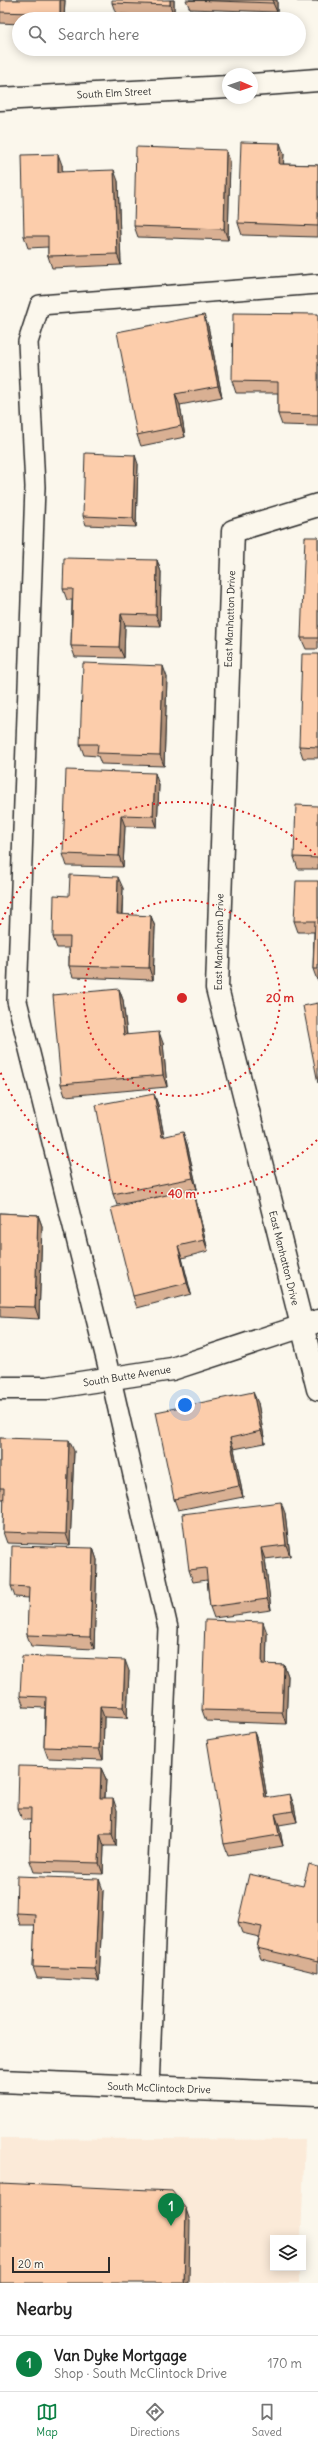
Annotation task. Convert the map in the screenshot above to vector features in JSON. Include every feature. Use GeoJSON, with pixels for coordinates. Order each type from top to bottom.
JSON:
{"type":"FeatureCollection","features":[{"type":"Feature","properties":{"kind":"street"},"geometry":{"type":"LineString","coordinates":[[258,85],[318,80]]}},
{"type":"Feature","properties":{"kind":"street","name":"South Elm Street"},"geometry":{"type":"LineString","coordinates":[[0,99],[222,87]]}},
{"type":"Feature","properties":{"kind":"street","name":"East Manhatton Drive"},"geometry":{"type":"LineString","coordinates":[[318,505],[233,531],[217,988],[310,1324],[318,1389]]}},
{"type":"Feature","properties":{"kind":"street","name":"South Butte Avenue"},"geometry":{"type":"LineString","coordinates":[[0,1388],[47,1388],[172,1369],[310,1324]]}},
{"type":"Feature","properties":{"kind":"street","name":"South McClintock Drive"},"geometry":{"type":"LineString","coordinates":[[0,2081],[318,2094]]}},
{"type":"Feature","properties":{"kind":"lane"},"geometry":{"type":"LineString","coordinates":[[149,2088],[168,1628],[111,1378],[17,1001],[35,487],[28,342],[40,305],[318,284]]}},
{"type":"Feature","properties":{"kind":"shaded area"},"geometry":{"type":"Polygon","coordinates":[[[0,2138],[305,2140],[301,2235],[270,2235],[270,2271],[299,2271],[299,2283],[0,2283],[0,2138]]]}},
{"type":"Feature","properties":{"kind":"building"},"geometry":{"type":"Polygon","coordinates":[[[0,0],[60,0],[60,12],[0,12],[0,0]]]}},
{"type":"Feature","properties":{"kind":"building"},"geometry":{"type":"Polygon","coordinates":[[[112,0],[170,0],[170,5],[112,3],[112,0]]]}},
{"type":"Feature","properties":{"kind":"building"},"geometry":{"type":"Polygon","coordinates":[[[189,0],[273,0],[273,3],[189,0]]]}},
{"type":"Feature","properties":{"kind":"building"},"geometry":{"type":"Polygon","coordinates":[[[241,142],[280,143],[279,164],[318,165],[318,226],[238,223],[241,142]]]}},
{"type":"Feature","properties":{"kind":"building"},"geometry":{"type":"Polygon","coordinates":[[[136,147],[226,150],[224,229],[134,226],[136,147]]]}},
{"type":"Feature","properties":{"kind":"building"},"geometry":{"type":"Polygon","coordinates":[[[58,154],[58,172],[114,170],[117,254],[48,256],[48,236],[24,236],[22,155],[58,154]]]}},
{"type":"Feature","properties":{"kind":"building"},"geometry":{"type":"Polygon","coordinates":[[[233,313],[318,314],[318,415],[278,414],[278,382],[232,381],[233,313]]]}},
{"type":"Feature","properties":{"kind":"building"},"geometry":{"type":"Polygon","coordinates":[[[204,315],[218,386],[175,394],[181,426],[137,435],[117,332],[204,315]]]}},
{"type":"Feature","properties":{"kind":"building"},"geometry":{"type":"Polygon","coordinates":[[[85,453],[135,455],[133,518],[83,516],[85,453]]]}},
{"type":"Feature","properties":{"kind":"building"},"geometry":{"type":"Polygon","coordinates":[[[305,537],[318,537],[318,638],[301,638],[305,537]]]}},
{"type":"Feature","properties":{"kind":"building"},"geometry":{"type":"Polygon","coordinates":[[[64,558],[157,560],[156,615],[121,614],[119,647],[71,646],[73,589],[63,589],[64,558]]]}},
{"type":"Feature","properties":{"kind":"building"},"geometry":{"type":"Polygon","coordinates":[[[302,654],[318,654],[318,747],[299,746],[302,654]]]}},
{"type":"Feature","properties":{"kind":"building"},"geometry":{"type":"Polygon","coordinates":[[[83,663],[163,666],[160,755],[97,753],[98,744],[80,744],[83,663]]]}},
{"type":"Feature","properties":{"kind":"building"},"geometry":{"type":"Polygon","coordinates":[[[66,770],[155,773],[153,816],[121,815],[119,856],[63,854],[66,770]]]}},
{"type":"Feature","properties":{"kind":"building"},"geometry":{"type":"Polygon","coordinates":[[[296,805],[318,806],[318,858],[294,857],[296,805]]]}},
{"type":"Feature","properties":{"kind":"building"},"geometry":{"type":"Polygon","coordinates":[[[70,875],[118,877],[117,914],[151,916],[149,968],[69,966],[70,937],[53,937],[54,895],[69,896],[70,875]]]}},
{"type":"Feature","properties":{"kind":"building"},"geometry":{"type":"Polygon","coordinates":[[[296,881],[318,881],[318,969],[313,969],[315,921],[294,921],[296,881]]]}},
{"type":"Feature","properties":{"kind":"building"},"geometry":{"type":"Polygon","coordinates":[[[119,989],[124,1035],[159,1032],[163,1075],[61,1084],[53,995],[119,989]]]}},
{"type":"Feature","properties":{"kind":"building"},"geometry":{"type":"Polygon","coordinates":[[[318,1003],[318,1083],[303,1006],[318,1003]]]}},
{"type":"Feature","properties":{"kind":"building"},"geometry":{"type":"Polygon","coordinates":[[[154,1094],[162,1137],[183,1132],[193,1178],[113,1194],[96,1105],[154,1094]]]}},
{"type":"Feature","properties":{"kind":"building"},"geometry":{"type":"Polygon","coordinates":[[[192,1189],[204,1240],[178,1246],[187,1283],[133,1296],[111,1208],[192,1189]]]}},
{"type":"Feature","properties":{"kind":"building"},"geometry":{"type":"Polygon","coordinates":[[[0,1213],[38,1215],[35,1307],[0,1306],[0,1213]]]}},
{"type":"Feature","properties":{"kind":"building"},"geometry":{"type":"Polygon","coordinates":[[[253,1392],[261,1431],[230,1438],[239,1486],[174,1499],[156,1412],[253,1392]]]}},
{"type":"Feature","properties":{"kind":"building"},"geometry":{"type":"Polygon","coordinates":[[[0,1438],[69,1440],[66,1534],[3,1532],[4,1488],[0,1488],[0,1438]]]}},
{"type":"Feature","properties":{"kind":"building"},"geometry":{"type":"Polygon","coordinates":[[[281,1502],[286,1545],[261,1548],[267,1599],[210,1607],[206,1568],[189,1570],[182,1514],[281,1502]]]}},
{"type":"Feature","properties":{"kind":"building"},"geometry":{"type":"Polygon","coordinates":[[[12,1546],[93,1548],[90,1637],[27,1635],[29,1587],[11,1586],[12,1546]]]}},
{"type":"Feature","properties":{"kind":"building"},"geometry":{"type":"Polygon","coordinates":[[[205,1620],[263,1622],[262,1664],[284,1665],[282,1712],[202,1710],[205,1620]]]}},
{"type":"Feature","properties":{"kind":"building"},"geometry":{"type":"Polygon","coordinates":[[[22,1656],[125,1660],[123,1707],[100,1706],[99,1749],[44,1747],[46,1697],[20,1696],[22,1656]]]}},
{"type":"Feature","properties":{"kind":"building"},"geometry":{"type":"Polygon","coordinates":[[[254,1732],[265,1798],[290,1794],[293,1811],[275,1814],[279,1835],[224,1844],[207,1740],[254,1732]]]}},
{"type":"Feature","properties":{"kind":"building"},"geometry":{"type":"Polygon","coordinates":[[[19,1766],[101,1768],[100,1798],[113,1798],[112,1834],[100,1834],[99,1863],[30,1861],[31,1808],[18,1808],[19,1766]]]}},
{"type":"Feature","properties":{"kind":"building"},"geometry":{"type":"Polygon","coordinates":[[[309,1864],[318,1867],[318,1962],[257,1948],[262,1927],[238,1922],[249,1874],[303,1886],[309,1864]]]}},
{"type":"Feature","properties":{"kind":"building"},"geometry":{"type":"Polygon","coordinates":[[[17,1876],[99,1879],[95,1969],[33,1967],[35,1914],[16,1913],[17,1876]]]}},
{"type":"Feature","properties":{"kind":"building"},"geometry":{"type":"Polygon","coordinates":[[[0,2183],[172,2191],[186,2209],[184,2283],[0,2283],[0,2183]]]}},
{"type":"Feature","properties":{"kind":"place","name":"Van Dyke Mortgage"},"geometry":{"type":"Point","coordinates":[171,2226]}}]}
